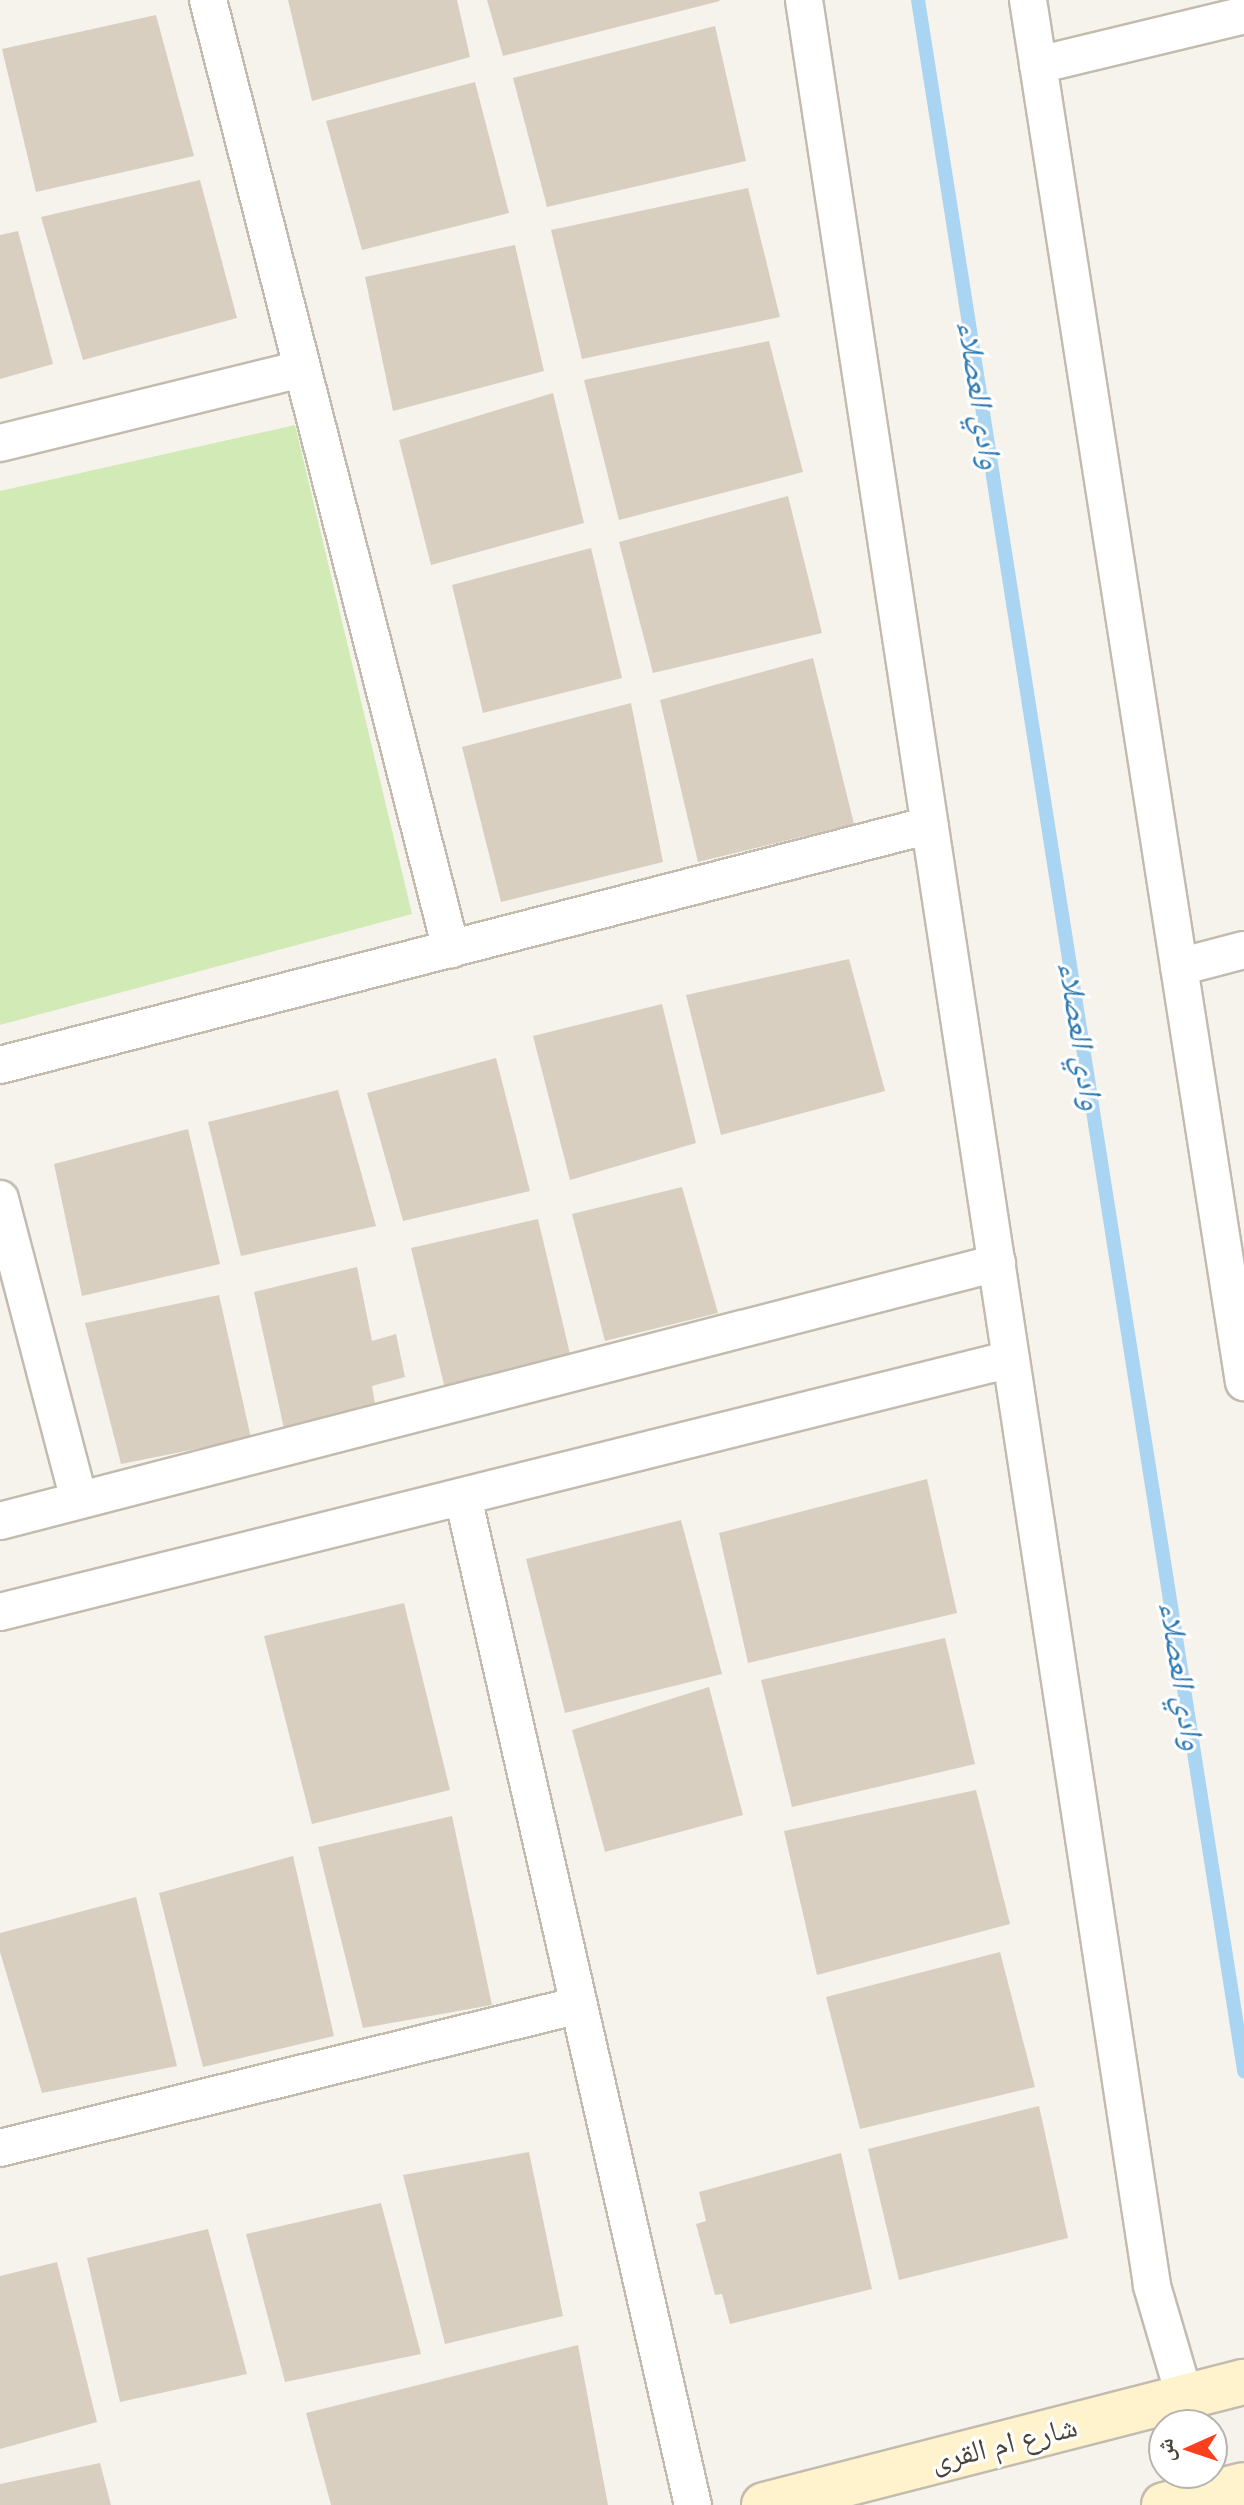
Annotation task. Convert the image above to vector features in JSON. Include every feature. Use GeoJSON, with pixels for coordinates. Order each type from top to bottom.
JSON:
{"type":"FeatureCollection","features":[{"type":"Feature","properties":{"kind":"main road","name":"شارع ام القرى"},"geometry":{"type":"LineString","coordinates":[[764,2505],[1215,2390]]}},
{"type":"Feature","properties":{"kind":"main road"},"geometry":{"type":"LineString","coordinates":[[1164,2505],[1226,2493]]}},
{"type":"Feature","properties":{"kind":"street"},"geometry":{"type":"LineString","coordinates":[[208,0],[451,949]]}},
{"type":"Feature","properties":{"kind":"street"},"geometry":{"type":"LineString","coordinates":[[804,0],[1152,2286],[1215,2390]]}},
{"type":"Feature","properties":{"kind":"street"},"geometry":{"type":"LineString","coordinates":[[1028,0],[1244,1382]]}},
{"type":"Feature","properties":{"kind":"street"},"geometry":{"type":"LineString","coordinates":[[1038,65],[1244,15]]}},
{"type":"Feature","properties":{"kind":"street"},"geometry":{"type":"LineString","coordinates":[[0,443],[302,369]]}},
{"type":"Feature","properties":{"kind":"street"},"geometry":{"type":"LineString","coordinates":[[0,1065],[930,825]]}},
{"type":"Feature","properties":{"kind":"street"},"geometry":{"type":"LineString","coordinates":[[1179,967],[1244,950]]}},
{"type":"Feature","properties":{"kind":"street"},"geometry":{"type":"LineString","coordinates":[[0,1199],[79,1500]]}},
{"type":"Feature","properties":{"kind":"street"},"geometry":{"type":"LineString","coordinates":[[0,1521],[997,1263]]}},
{"type":"Feature","properties":{"kind":"street"},"geometry":{"type":"LineString","coordinates":[[0,1612],[1011,1359]]}},
{"type":"Feature","properties":{"kind":"street"},"geometry":{"type":"LineString","coordinates":[[463,1497],[693,2505]]}},
{"type":"Feature","properties":{"kind":"street"},"geometry":{"type":"LineString","coordinates":[[0,2148],[579,2005]]}},
{"type":"Feature","properties":{"kind":"green space"},"geometry":{"type":"Polygon","coordinates":[[[295,425],[412,914],[0,1025],[0,491],[295,425]]]}},
{"type":"Feature","properties":{"kind":"building"},"geometry":{"type":"Polygon","coordinates":[[[288,0],[457,0],[470,57],[312,101],[288,0]]]}},
{"type":"Feature","properties":{"kind":"building"},"geometry":{"type":"Polygon","coordinates":[[[487,0],[719,0],[720,1],[503,56],[487,0]]]}},
{"type":"Feature","properties":{"kind":"building"},"geometry":{"type":"Polygon","coordinates":[[[156,15],[194,156],[36,192],[2,49],[156,15]]]}},
{"type":"Feature","properties":{"kind":"building"},"geometry":{"type":"Polygon","coordinates":[[[715,26],[746,161],[547,207],[513,78],[715,26]]]}},
{"type":"Feature","properties":{"kind":"building"},"geometry":{"type":"Polygon","coordinates":[[[475,82],[509,213],[362,250],[326,121],[475,82]]]}},
{"type":"Feature","properties":{"kind":"building"},"geometry":{"type":"Polygon","coordinates":[[[200,180],[237,318],[83,360],[41,217],[200,180]]]}},
{"type":"Feature","properties":{"kind":"building"},"geometry":{"type":"Polygon","coordinates":[[[748,188],[780,317],[582,359],[551,230],[748,188]]]}},
{"type":"Feature","properties":{"kind":"building"},"geometry":{"type":"Polygon","coordinates":[[[18,231],[53,364],[0,379],[0,235],[18,231]]]}},
{"type":"Feature","properties":{"kind":"building"},"geometry":{"type":"Polygon","coordinates":[[[515,245],[544,371],[393,411],[365,277],[515,245]]]}},
{"type":"Feature","properties":{"kind":"building"},"geometry":{"type":"Polygon","coordinates":[[[769,341],[803,472],[619,520],[584,380],[769,341]]]}},
{"type":"Feature","properties":{"kind":"building"},"geometry":{"type":"Polygon","coordinates":[[[553,393],[584,523],[431,565],[399,440],[553,393]]]}},
{"type":"Feature","properties":{"kind":"building"},"geometry":{"type":"Polygon","coordinates":[[[788,496],[822,633],[653,673],[619,542],[788,496]]]}},
{"type":"Feature","properties":{"kind":"building"},"geometry":{"type":"Polygon","coordinates":[[[591,548],[622,678],[483,713],[452,585],[591,548]]]}},
{"type":"Feature","properties":{"kind":"building"},"geometry":{"type":"Polygon","coordinates":[[[813,658],[854,824],[698,862],[660,700],[813,658]]]}},
{"type":"Feature","properties":{"kind":"building"},"geometry":{"type":"Polygon","coordinates":[[[631,703],[663,862],[501,902],[462,747],[631,703]]]}},
{"type":"Feature","properties":{"kind":"building"},"geometry":{"type":"Polygon","coordinates":[[[849,959],[885,1091],[721,1135],[686,995],[849,959]]]}},
{"type":"Feature","properties":{"kind":"building"},"geometry":{"type":"Polygon","coordinates":[[[662,1004],[696,1143],[570,1180],[533,1036],[662,1004]]]}},
{"type":"Feature","properties":{"kind":"building"},"geometry":{"type":"Polygon","coordinates":[[[496,1058],[530,1191],[403,1221],[367,1093],[496,1058]]]}},
{"type":"Feature","properties":{"kind":"building"},"geometry":{"type":"Polygon","coordinates":[[[338,1090],[376,1226],[241,1256],[208,1122],[338,1090]]]}},
{"type":"Feature","properties":{"kind":"building"},"geometry":{"type":"Polygon","coordinates":[[[188,1129],[220,1264],[82,1296],[54,1164],[188,1129]]]}},
{"type":"Feature","properties":{"kind":"building"},"geometry":{"type":"Polygon","coordinates":[[[682,1187],[718,1313],[605,1341],[572,1214],[682,1187]]]}},
{"type":"Feature","properties":{"kind":"building"},"geometry":{"type":"Polygon","coordinates":[[[538,1219],[571,1358],[445,1389],[411,1248],[538,1219]]]}},
{"type":"Feature","properties":{"kind":"building"},"geometry":{"type":"Polygon","coordinates":[[[357,1267],[372,1341],[396,1334],[405,1377],[372,1386],[377,1415],[285,1433],[254,1292],[357,1267]]]}},
{"type":"Feature","properties":{"kind":"building"},"geometry":{"type":"Polygon","coordinates":[[[219,1295],[251,1438],[121,1464],[85,1323],[219,1295]]]}},
{"type":"Feature","properties":{"kind":"building"},"geometry":{"type":"Polygon","coordinates":[[[927,1479],[957,1613],[748,1663],[719,1533],[927,1479]]]}},
{"type":"Feature","properties":{"kind":"building"},"geometry":{"type":"Polygon","coordinates":[[[681,1520],[722,1674],[565,1713],[526,1559],[681,1520]]]}},
{"type":"Feature","properties":{"kind":"building"},"geometry":{"type":"Polygon","coordinates":[[[404,1603],[450,1790],[312,1824],[264,1636],[404,1603]]]}},
{"type":"Feature","properties":{"kind":"building"},"geometry":{"type":"Polygon","coordinates":[[[945,1638],[975,1764],[792,1807],[761,1680],[945,1638]]]}},
{"type":"Feature","properties":{"kind":"building"},"geometry":{"type":"Polygon","coordinates":[[[709,1687],[743,1815],[605,1852],[572,1730],[709,1687]]]}},
{"type":"Feature","properties":{"kind":"building"},"geometry":{"type":"Polygon","coordinates":[[[976,1790],[1010,1924],[817,1975],[784,1831],[976,1790]]]}},
{"type":"Feature","properties":{"kind":"building"},"geometry":{"type":"Polygon","coordinates":[[[452,1816],[492,2005],[363,2028],[318,1847],[452,1816]]]}},
{"type":"Feature","properties":{"kind":"building"},"geometry":{"type":"Polygon","coordinates":[[[293,1856],[334,2036],[203,2067],[159,1893],[293,1856]]]}},
{"type":"Feature","properties":{"kind":"building"},"geometry":{"type":"Polygon","coordinates":[[[136,1897],[177,2066],[42,2093],[0,1952],[0,1933],[136,1897]]]}},
{"type":"Feature","properties":{"kind":"building"},"geometry":{"type":"Polygon","coordinates":[[[1000,1952],[1035,2087],[860,2129],[826,1997],[1000,1952]]]}},
{"type":"Feature","properties":{"kind":"building"},"geometry":{"type":"Polygon","coordinates":[[[1039,2106],[1068,2238],[899,2280],[868,2149],[1039,2106]]]}},
{"type":"Feature","properties":{"kind":"building"},"geometry":{"type":"Polygon","coordinates":[[[529,2152],[563,2316],[445,2344],[403,2175],[529,2152]]]}},
{"type":"Feature","properties":{"kind":"building"},"geometry":{"type":"Polygon","coordinates":[[[841,2153],[872,2289],[730,2324],[722,2294],[715,2295],[696,2224],[706,2221],[699,2192],[841,2153]]]}},
{"type":"Feature","properties":{"kind":"building"},"geometry":{"type":"Polygon","coordinates":[[[381,2203],[421,2354],[285,2382],[246,2234],[381,2203]]]}},
{"type":"Feature","properties":{"kind":"building"},"geometry":{"type":"Polygon","coordinates":[[[208,2229],[247,2374],[120,2402],[87,2258],[208,2229]]]}},
{"type":"Feature","properties":{"kind":"building"},"geometry":{"type":"Polygon","coordinates":[[[57,2262],[97,2422],[0,2449],[0,2276],[57,2262]]]}},
{"type":"Feature","properties":{"kind":"building"},"geometry":{"type":"Polygon","coordinates":[[[578,2345],[608,2505],[331,2505],[306,2413],[578,2345]]]}},
{"type":"Feature","properties":{"kind":"building"},"geometry":{"type":"Polygon","coordinates":[[[100,2463],[111,2505],[0,2505],[0,2484],[100,2463]]]}},
{"type":"Feature","properties":{"kind":"waterway","name":"وادي العصلاء"},"geometry":{"type":"LineString","coordinates":[[918,0],[1244,2071]]}}]}
